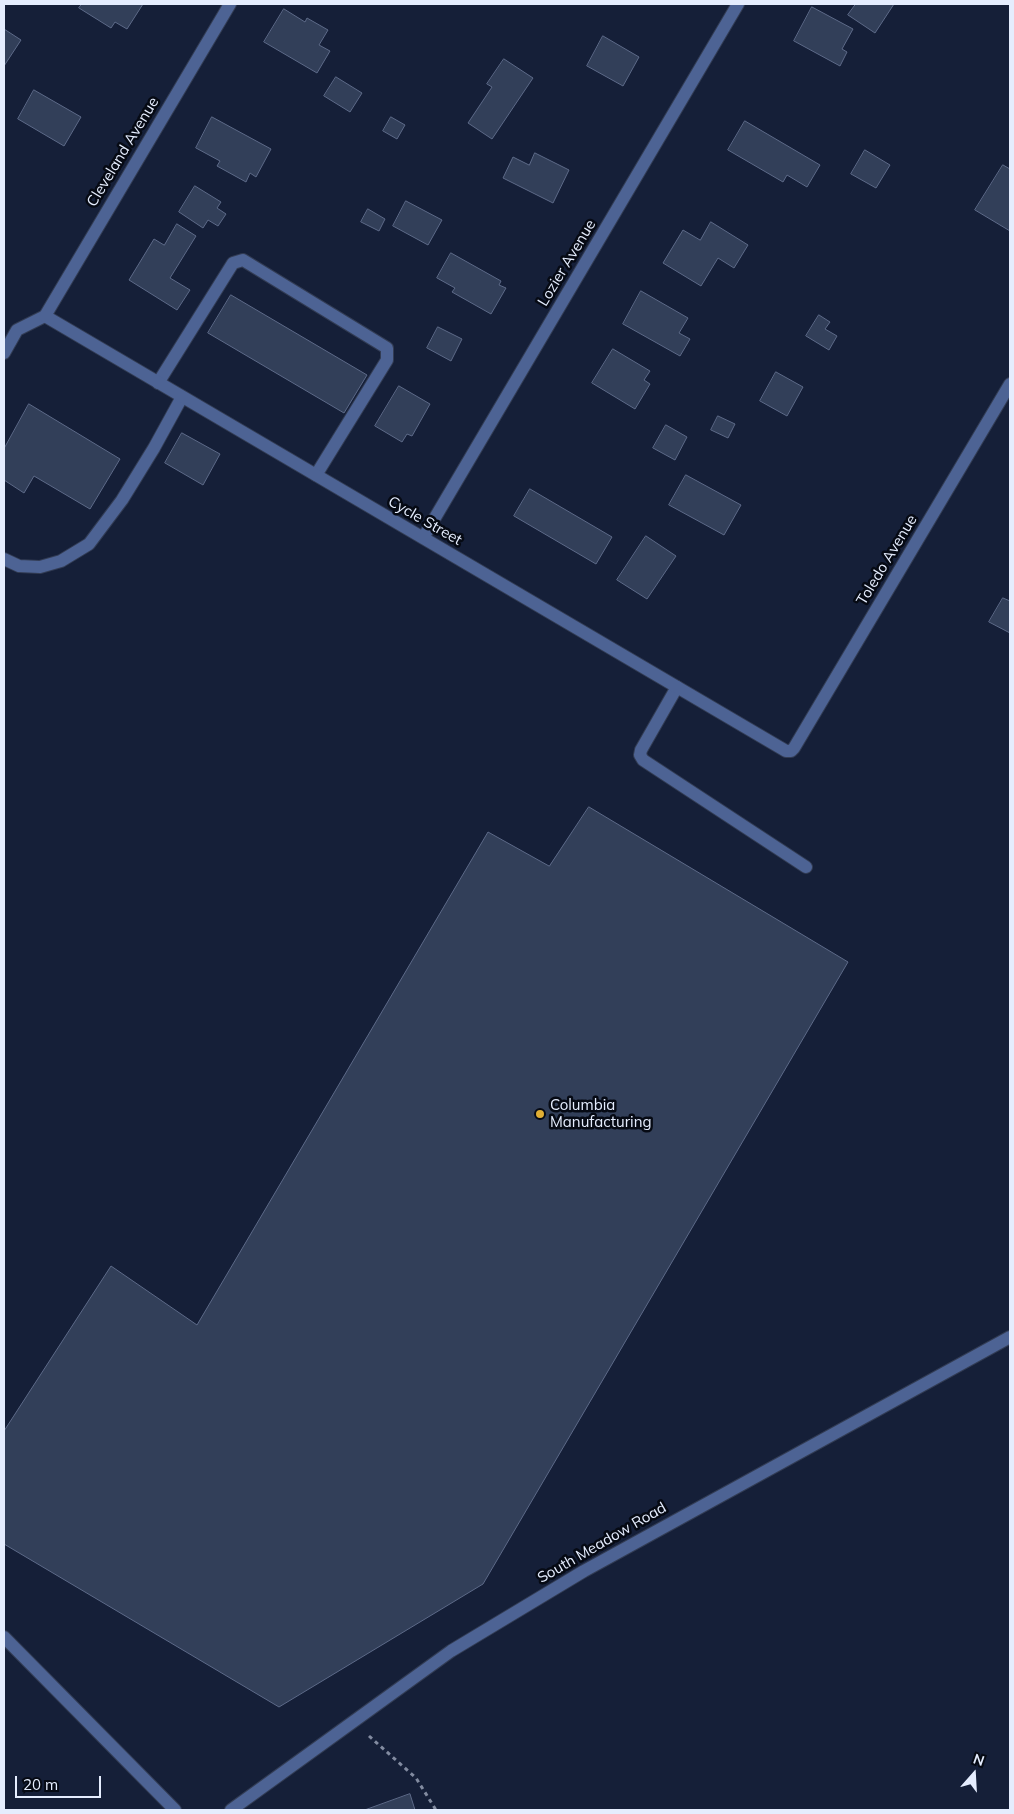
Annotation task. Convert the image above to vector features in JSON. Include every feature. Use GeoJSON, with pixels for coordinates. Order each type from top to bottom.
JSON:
{"type":"FeatureCollection","features":[{"type":"Feature","properties":{"kind":"street","name":"Cleveland Avenue"},"geometry":{"type":"LineString","coordinates":[[45,316],[230,4]]}},
{"type":"Feature","properties":{"kind":"street","name":"Lozier Avenue"},"geometry":{"type":"LineString","coordinates":[[423,538],[738,4]]}},
{"type":"Feature","properties":{"kind":"street"},"geometry":{"type":"LineString","coordinates":[[158,383],[233,263],[243,260],[387,348],[387,360],[316,475]]}},
{"type":"Feature","properties":{"kind":"street"},"geometry":{"type":"LineString","coordinates":[[4,353],[17,330],[45,316]]}},
{"type":"Feature","properties":{"kind":"street","name":"Cycle Street"},"geometry":{"type":"LineString","coordinates":[[45,316],[677,687],[790,751]]}},
{"type":"Feature","properties":{"kind":"street","name":"Toledo Avenue"},"geometry":{"type":"LineString","coordinates":[[790,751],[794,748],[1010,384]]}},
{"type":"Feature","properties":{"kind":"street"},"geometry":{"type":"LineString","coordinates":[[4,559],[20,566],[40,567],[61,560],[88,544],[122,500],[154,448],[182,396]]}},
{"type":"Feature","properties":{"kind":"street"},"geometry":{"type":"LineString","coordinates":[[677,687],[641,750],[640,755],[643,760],[806,867]]}},
{"type":"Feature","properties":{"kind":"street","name":"South Meadow Road"},"geometry":{"type":"LineString","coordinates":[[231,1810],[451,1651],[584,1571],[1010,1337]]}},
{"type":"Feature","properties":{"kind":"street"},"geometry":{"type":"LineString","coordinates":[[4,1637],[175,1810]]}},
{"type":"Feature","properties":{"kind":"path"},"geometry":{"type":"LineString","coordinates":[[354,1722],[416,1778],[436,1810]]}},
{"type":"Feature","properties":{"kind":"building"},"geometry":{"type":"Polygon","coordinates":[[[82,4],[143,4],[127,29],[115,22],[111,28],[79,8],[82,4]]]}},
{"type":"Feature","properties":{"kind":"building"},"geometry":{"type":"Polygon","coordinates":[[[856,4],[894,4],[875,33],[848,15],[856,4]]]}},
{"type":"Feature","properties":{"kind":"building"},"geometry":{"type":"Polygon","coordinates":[[[812,7],[853,29],[842,49],[847,52],[840,66],[794,41],[812,7]]]}},
{"type":"Feature","properties":{"kind":"building"},"geometry":{"type":"Polygon","coordinates":[[[284,9],[305,22],[307,18],[328,30],[319,45],[330,51],[317,73],[264,42],[284,9]]]}},
{"type":"Feature","properties":{"kind":"building"},"geometry":{"type":"Polygon","coordinates":[[[4,29],[21,40],[4,66],[4,29]]]}},
{"type":"Feature","properties":{"kind":"building"},"geometry":{"type":"Polygon","coordinates":[[[603,36],[639,57],[623,86],[587,66],[603,36]]]}},
{"type":"Feature","properties":{"kind":"building"},"geometry":{"type":"Polygon","coordinates":[[[504,59],[533,78],[492,139],[468,123],[492,87],[487,84],[504,59]]]}},
{"type":"Feature","properties":{"kind":"building"},"geometry":{"type":"Polygon","coordinates":[[[336,77],[362,93],[350,112],[324,96],[336,77]]]}},
{"type":"Feature","properties":{"kind":"building"},"geometry":{"type":"Polygon","coordinates":[[[34,90],[81,117],[64,146],[18,119],[34,90]]]}},
{"type":"Feature","properties":{"kind":"building"},"geometry":{"type":"Polygon","coordinates":[[[212,117],[271,149],[256,177],[250,173],[246,182],[217,166],[220,161],[196,148],[212,117]]]}},
{"type":"Feature","properties":{"kind":"building"},"geometry":{"type":"Polygon","coordinates":[[[391,117],[405,125],[397,139],[383,131],[391,117]]]}},
{"type":"Feature","properties":{"kind":"building"},"geometry":{"type":"Polygon","coordinates":[[[745,121],[820,165],[807,187],[787,175],[783,182],[728,150],[745,121]]]}},
{"type":"Feature","properties":{"kind":"building"},"geometry":{"type":"Polygon","coordinates":[[[865,150],[890,165],[876,188],[851,174],[865,150]]]}},
{"type":"Feature","properties":{"kind":"building"},"geometry":{"type":"Polygon","coordinates":[[[535,153],[569,170],[553,203],[503,178],[513,157],[529,165],[535,153]]]}},
{"type":"Feature","properties":{"kind":"building"},"geometry":{"type":"Polygon","coordinates":[[[1003,165],[1010,169],[1010,231],[975,210],[1003,165]]]}},
{"type":"Feature","properties":{"kind":"building"},"geometry":{"type":"Polygon","coordinates":[[[195,186],[221,202],[217,208],[226,214],[218,226],[208,220],[203,228],[179,212],[195,186]]]}},
{"type":"Feature","properties":{"kind":"building"},"geometry":{"type":"Polygon","coordinates":[[[406,201],[442,220],[428,245],[393,226],[406,201]]]}},
{"type":"Feature","properties":{"kind":"building"},"geometry":{"type":"Polygon","coordinates":[[[368,209],[385,219],[379,231],[361,222],[368,209]]]}},
{"type":"Feature","properties":{"kind":"building"},"geometry":{"type":"Polygon","coordinates":[[[711,222],[748,245],[734,268],[718,258],[701,286],[663,263],[683,230],[700,240],[711,222]]]}},
{"type":"Feature","properties":{"kind":"building"},"geometry":{"type":"Polygon","coordinates":[[[177,224],[196,236],[170,278],[190,290],[177,310],[129,280],[154,239],[164,245],[177,224]]]}},
{"type":"Feature","properties":{"kind":"building"},"geometry":{"type":"Polygon","coordinates":[[[451,253],[501,281],[499,285],[506,288],[491,314],[452,292],[455,288],[437,278],[451,253]]]}},
{"type":"Feature","properties":{"kind":"building"},"geometry":{"type":"Polygon","coordinates":[[[641,291],[688,318],[679,333],[690,339],[680,356],[623,324],[641,291]]]}},
{"type":"Feature","properties":{"kind":"building"},"geometry":{"type":"Polygon","coordinates":[[[231,295],[367,375],[344,413],[208,333],[231,295]]]}},
{"type":"Feature","properties":{"kind":"building"},"geometry":{"type":"Polygon","coordinates":[[[819,315],[830,322],[825,329],[837,336],[829,350],[806,336],[819,315]]]}},
{"type":"Feature","properties":{"kind":"building"},"geometry":{"type":"Polygon","coordinates":[[[438,327],[462,339],[451,361],[427,348],[438,327]]]}},
{"type":"Feature","properties":{"kind":"building"},"geometry":{"type":"Polygon","coordinates":[[[613,349],[650,371],[644,380],[650,384],[635,409],[592,383],[613,349]]]}},
{"type":"Feature","properties":{"kind":"building"},"geometry":{"type":"Polygon","coordinates":[[[776,372],[803,387],[787,416],[760,401],[776,372]]]}},
{"type":"Feature","properties":{"kind":"building"},"geometry":{"type":"Polygon","coordinates":[[[399,386],[430,404],[412,436],[407,434],[402,442],[375,426],[399,386]]]}},
{"type":"Feature","properties":{"kind":"building"},"geometry":{"type":"Polygon","coordinates":[[[29,404],[120,459],[90,509],[34,476],[24,493],[4,480],[4,449],[29,404]]]}},
{"type":"Feature","properties":{"kind":"building"},"geometry":{"type":"Polygon","coordinates":[[[718,416],[735,424],[728,438],[711,430],[718,416]]]}},
{"type":"Feature","properties":{"kind":"building"},"geometry":{"type":"Polygon","coordinates":[[[666,425],[687,437],[675,460],[653,448],[666,425]]]}},
{"type":"Feature","properties":{"kind":"building"},"geometry":{"type":"Polygon","coordinates":[[[182,433],[220,454],[203,485],[165,463],[182,433]]]}},
{"type":"Feature","properties":{"kind":"building"},"geometry":{"type":"Polygon","coordinates":[[[686,475],[741,505],[724,535],[669,505],[686,475]]]}},
{"type":"Feature","properties":{"kind":"building"},"geometry":{"type":"Polygon","coordinates":[[[530,489],[612,537],[596,564],[514,516],[530,489]]]}},
{"type":"Feature","properties":{"kind":"building"},"geometry":{"type":"Polygon","coordinates":[[[646,536],[676,556],[647,599],[617,580],[646,536]]]}},
{"type":"Feature","properties":{"kind":"building"},"geometry":{"type":"Polygon","coordinates":[[[1003,598],[1010,601],[1010,633],[989,622],[1003,598]]]}},
{"type":"Feature","properties":{"kind":"building","name":"Columbia Manufacturing"},"geometry":{"type":"Polygon","coordinates":[[[589,807],[848,962],[483,1584],[279,1707],[4,1544],[4,1431],[111,1266],[197,1325],[488,832],[549,866],[589,807]]]}},
{"type":"Feature","properties":{"kind":"building"},"geometry":{"type":"Polygon","coordinates":[[[410,1794],[415,1810],[365,1810],[410,1794]]]}},
{"type":"Feature","properties":{"kind":"place","name":"Columbia Manufacturing"},"geometry":{"type":"Point","coordinates":[540,1114]}}]}
